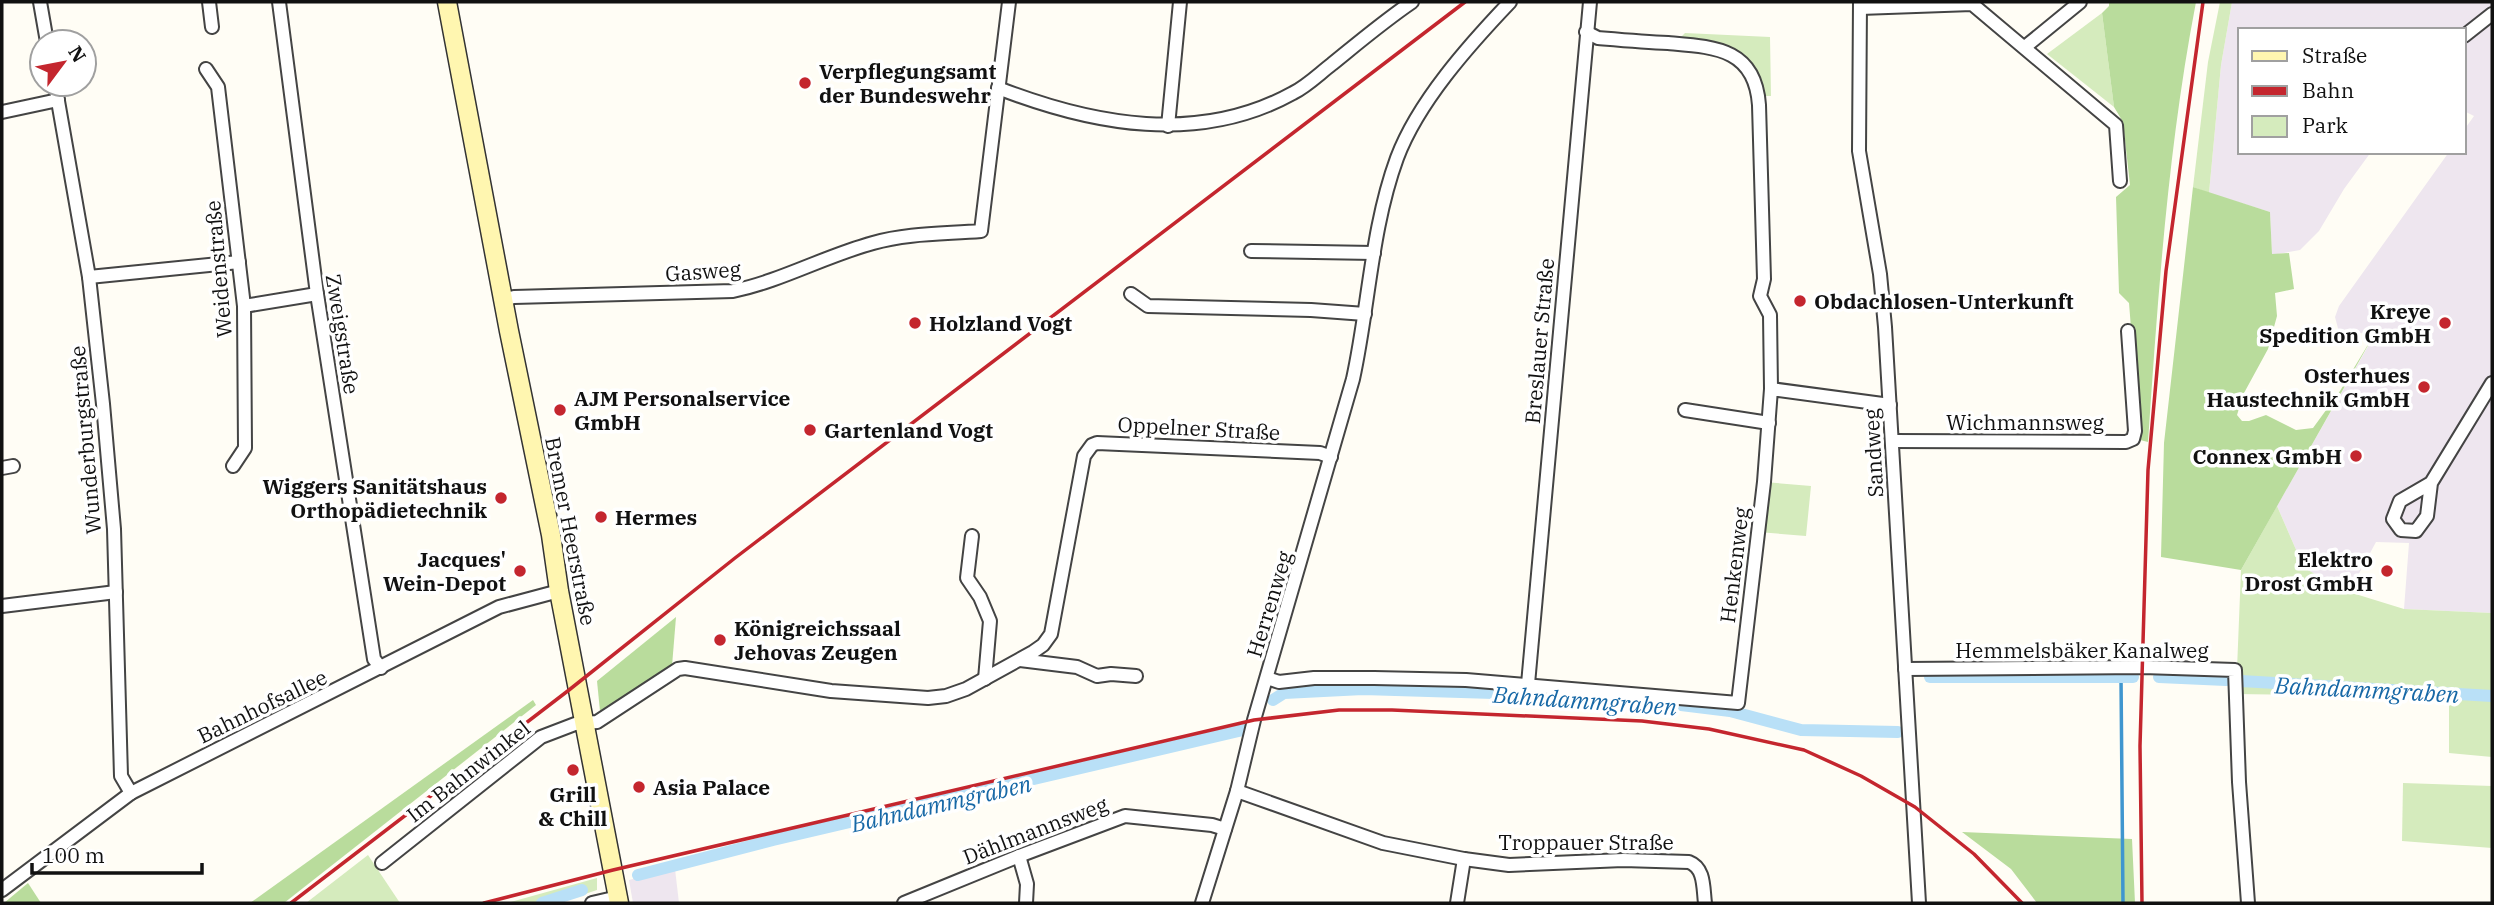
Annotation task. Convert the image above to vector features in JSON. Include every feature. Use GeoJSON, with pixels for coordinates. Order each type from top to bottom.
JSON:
{"type":"FeatureCollection","features":[{"type":"Feature","properties":{"kind":"street"},"geometry":{"type":"LineString","coordinates":[[40,2],[45,28]]}},
{"type":"Feature","properties":{"kind":"street"},"geometry":{"type":"LineString","coordinates":[[209,2],[212,27]]}},
{"type":"Feature","properties":{"kind":"street","name":"Zweigstraße"},"geometry":{"type":"LineString","coordinates":[[279,2],[317,293],[374,659],[382,668]]}},
{"type":"Feature","properties":{"kind":"street","name":"Bremer Heerstraße"},"geometry":{"type":"LineString","coordinates":[[447,2],[503,300],[551,535],[559,591],[618,900]]}},
{"type":"Feature","properties":{"kind":"street"},"geometry":{"type":"LineString","coordinates":[[1009,2],[998,88],[1084,115],[1127,123],[1168,126],[1222,118],[1272,103],[1293,93],[1412,2]]}},
{"type":"Feature","properties":{"kind":"street"},"geometry":{"type":"LineString","coordinates":[[1168,126],[1180,2]]}},
{"type":"Feature","properties":{"kind":"street","name":"Herrenweg"},"geometry":{"type":"LineString","coordinates":[[1202,903],[1237,791],[1353,379],[1374,253],[1398,156],[1412,127],[1450,72],[1510,2]]}},
{"type":"Feature","properties":{"kind":"street","name":"Breslauer Straße"},"geometry":{"type":"LineString","coordinates":[[1528,684],[1590,2]]}},
{"type":"Feature","properties":{"kind":"street"},"geometry":{"type":"LineString","coordinates":[[2025,47],[2080,2]]}},
{"type":"Feature","properties":{"kind":"street"},"geometry":{"type":"LineString","coordinates":[[1860,5],[1972,4],[2116,125],[2120,181]]}},
{"type":"Feature","properties":{"kind":"street","name":"Sandweg"},"geometry":{"type":"LineString","coordinates":[[1860,5],[1859,151],[1882,291],[1920,903]]}},
{"type":"Feature","properties":{"kind":"street"},"geometry":{"type":"LineString","coordinates":[[2466,34],[2492,14]]}},
{"type":"Feature","properties":{"kind":"street","name":"Henkenweg"},"geometry":{"type":"LineString","coordinates":[[1528,684],[1738,703],[1764,482],[1771,389],[1770,315],[1760,296],[1764,279],[1758,96],[1752,79],[1736,58],[1712,47],[1598,38],[1586,32]]}},
{"type":"Feature","properties":{"kind":"street","name":"Weidenstraße"},"geometry":{"type":"LineString","coordinates":[[206,69],[218,87],[244,306],[246,448],[233,466]]}},
{"type":"Feature","properties":{"kind":"street","name":"Gasweg"},"geometry":{"type":"LineString","coordinates":[[503,300],[514,297],[733,291],[758,286],[871,243],[897,237],[981,231],[998,88]]}},
{"type":"Feature","properties":{"kind":"street"},"geometry":{"type":"LineString","coordinates":[[2,110],[58,100]]}},
{"type":"Feature","properties":{"kind":"street","name":"Wunderburgstraße"},"geometry":{"type":"LineString","coordinates":[[58,100],[89,277],[105,429],[116,592],[121,776],[131,793]]}},
{"type":"Feature","properties":{"kind":"street"},"geometry":{"type":"LineString","coordinates":[[1251,251],[1374,253]]}},
{"type":"Feature","properties":{"kind":"street"},"geometry":{"type":"LineString","coordinates":[[89,277],[239,262]]}},
{"type":"Feature","properties":{"kind":"street"},"geometry":{"type":"LineString","coordinates":[[244,306],[317,293]]}},
{"type":"Feature","properties":{"kind":"street"},"geometry":{"type":"LineString","coordinates":[[1131,294],[1148,306],[1365,314]]}},
{"type":"Feature","properties":{"kind":"street","name":"Wichmannsweg"},"geometry":{"type":"LineString","coordinates":[[1892,441],[2126,442],[2133,439],[2135,431],[2128,331]]}},
{"type":"Feature","properties":{"kind":"street"},"geometry":{"type":"LineString","coordinates":[[2431,483],[2492,383]]}},
{"type":"Feature","properties":{"kind":"street"},"geometry":{"type":"LineString","coordinates":[[1771,389],[1890,405]]}},
{"type":"Feature","properties":{"kind":"street"},"geometry":{"type":"LineString","coordinates":[[1685,410],[1769,423]]}},
{"type":"Feature","properties":{"kind":"street","name":"Oppelner Straße"},"geometry":{"type":"LineString","coordinates":[[1051,634],[1084,456],[1092,444],[1320,453],[1331,457]]}},
{"type":"Feature","properties":{"kind":"street"},"geometry":{"type":"LineString","coordinates":[[972,536],[967,578],[980,597],[990,621],[985,679]]}},
{"type":"Feature","properties":{"kind":"street","name":"Bahnhofsallee"},"geometry":{"type":"LineString","coordinates":[[2,890],[131,793],[499,607],[559,591]]}},
{"type":"Feature","properties":{"kind":"street"},"geometry":{"type":"LineString","coordinates":[[2,606],[116,592]]}},
{"type":"Feature","properties":{"kind":"street","name":"Im Bahnwinkel"},"geometry":{"type":"LineString","coordinates":[[382,863],[527,747],[555,731],[575,724],[597,722],[678,669],[831,691],[909,698],[946,696],[1019,660],[1044,645],[1051,634]]}},
{"type":"Feature","properties":{"kind":"street"},"geometry":{"type":"LineString","coordinates":[[1019,660],[1077,667],[1097,676],[1136,676]]}},
{"type":"Feature","properties":{"kind":"street","name":"Hemmelsbäker Kanalweg"},"geometry":{"type":"LineString","coordinates":[[1905,669],[2143,667],[2235,670],[2239,782],[2248,903]]}},
{"type":"Feature","properties":{"kind":"street"},"geometry":{"type":"LineString","coordinates":[[1267,678],[1279,682],[1314,678],[1374,677],[1528,684]]}},
{"type":"Feature","properties":{"kind":"street","name":"Troppauer Straße"},"geometry":{"type":"LineString","coordinates":[[1237,791],[1383,843],[1464,859],[1509,865],[1612,860],[1689,862],[1695,864],[1699,870],[1705,903]]}},
{"type":"Feature","properties":{"kind":"street","name":"Dählmannsweg"},"geometry":{"type":"LineString","coordinates":[[904,903],[1125,816],[1212,825],[1225,829]]}},
{"type":"Feature","properties":{"kind":"street"},"geometry":{"type":"LineString","coordinates":[[1019,856],[1027,884],[1026,903]]}},
{"type":"Feature","properties":{"kind":"street"},"geometry":{"type":"LineString","coordinates":[[1457,903],[1464,859]]}},
{"type":"Feature","properties":{"kind":"street"},"geometry":{"type":"LineString","coordinates":[[593,903],[618,900]]}},
{"type":"Feature","properties":{"kind":"shaded area"},"geometry":{"type":"Polygon","coordinates":[[[2232,2],[2492,2],[2492,613],[2404,609],[2409,543],[2376,542],[2349,592],[2304,568],[2277,506],[2375,334],[2339,332],[2335,317],[2339,306],[2448,154],[2466,154],[2466,127],[2474,116],[2466,112],[2466,28],[2238,28],[2238,154],[2370,154],[2344,189],[2319,231],[2300,250],[2272,255],[2270,212],[2209,193],[2221,65],[2232,2]]]}},
{"type":"Feature","properties":{"kind":"shaded area"},"geometry":{"type":"Polygon","coordinates":[[[675,869],[679,903],[633,903],[629,880],[675,869]]]}},
{"type":"Feature","properties":{"kind":"green space"},"geometry":{"type":"Polygon","coordinates":[[[2109,2],[2196,2],[2171,166],[2148,442],[2140,440],[2129,303],[2119,293],[2116,197],[2130,185],[2123,122],[2114,107],[2102,13],[2109,6],[2109,2]]]}},
{"type":"Feature","properties":{"kind":"green space"},"geometry":{"type":"Polygon","coordinates":[[[2220,2],[2232,2],[2221,65],[2209,193],[2193,187],[2208,62],[2220,2]]]}},
{"type":"Feature","properties":{"kind":"green space"},"geometry":{"type":"Polygon","coordinates":[[[2102,13],[2114,107],[2047,54],[2102,13]]]}},
{"type":"Feature","properties":{"kind":"green space"},"geometry":{"type":"Polygon","coordinates":[[[1685,33],[1770,37],[1771,96],[1758,96],[1741,63],[1674,44],[1685,33]]]}},
{"type":"Feature","properties":{"kind":"green space"},"geometry":{"type":"Polygon","coordinates":[[[2193,187],[2270,212],[2272,254],[2289,253],[2294,289],[2275,293],[2277,316],[2268,349],[2244,393],[2237,415],[2242,421],[2266,415],[2296,430],[2313,428],[2340,391],[2375,333],[2241,570],[2161,557],[2164,443],[2193,187]]]}},
{"type":"Feature","properties":{"kind":"green space"},"geometry":{"type":"Polygon","coordinates":[[[1764,482],[1811,486],[1806,536],[1758,532],[1764,482]]]}},
{"type":"Feature","properties":{"kind":"green space"},"geometry":{"type":"Polygon","coordinates":[[[2277,506],[2304,568],[2349,592],[2404,609],[2492,613],[2492,757],[2449,753],[2449,697],[2236,694],[2241,570],[2277,506]]]}},
{"type":"Feature","properties":{"kind":"green space"},"geometry":{"type":"Polygon","coordinates":[[[676,617],[672,666],[600,711],[597,681],[676,617]]]}},
{"type":"Feature","properties":{"kind":"green space"},"geometry":{"type":"Polygon","coordinates":[[[533,700],[536,705],[284,903],[250,903],[533,700]]]}},
{"type":"Feature","properties":{"kind":"green space"},"geometry":{"type":"Polygon","coordinates":[[[2403,783],[2492,786],[2492,848],[2402,841],[2403,783]]]}},
{"type":"Feature","properties":{"kind":"green space"},"geometry":{"type":"Polygon","coordinates":[[[1962,832],[2132,839],[2135,903],[2037,903],[2011,869],[1962,832]]]}},
{"type":"Feature","properties":{"kind":"green space"},"geometry":{"type":"Polygon","coordinates":[[[368,855],[400,903],[306,903],[368,855]]]}},
{"type":"Feature","properties":{"kind":"green space"},"geometry":{"type":"Polygon","coordinates":[[[597,878],[597,890],[558,903],[507,903],[597,878]]]}},
{"type":"Feature","properties":{"kind":"green space"},"geometry":{"type":"Polygon","coordinates":[[[28,883],[41,903],[4,903],[28,883]]]}},
{"type":"Feature","properties":{"kind":"waterway","name":"Bahndammgraben"},"geometry":{"type":"LineString","coordinates":[[1930,677],[2133,677]]}},
{"type":"Feature","properties":{"kind":"waterway"},"geometry":{"type":"LineString","coordinates":[[2121,677],[2123,903]]}},
{"type":"Feature","properties":{"kind":"waterway","name":"Bahndammgraben"},"geometry":{"type":"LineString","coordinates":[[2159,677],[2226,680]]}},
{"type":"Feature","properties":{"kind":"waterway","name":"Bahndammgraben"},"geometry":{"type":"LineString","coordinates":[[2241,681],[2492,696]]}},
{"type":"Feature","properties":{"kind":"waterway","name":"Bahndammgraben"},"geometry":{"type":"LineString","coordinates":[[1273,700],[1284,693],[1363,689],[1555,695],[1730,711],[1801,730],[1898,732]]}},
{"type":"Feature","properties":{"kind":"waterway","name":"Bahndammgraben"},"geometry":{"type":"LineString","coordinates":[[638,875],[773,840],[1243,730]]}},
{"type":"Feature","properties":{"kind":"waterway","name":"Bahndammgraben"},"geometry":{"type":"LineString","coordinates":[[542,903],[582,890]]}},
{"type":"Feature","properties":{"kind":"railway"},"geometry":{"type":"LineString","coordinates":[[291,903],[569,690],[735,558],[1465,2]]}},
{"type":"Feature","properties":{"kind":"railway"},"geometry":{"type":"LineString","coordinates":[[2142,903],[2140,746],[2148,470],[2166,271],[2203,2]]}},
{"type":"Feature","properties":{"kind":"railway"},"geometry":{"type":"LineString","coordinates":[[484,903],[613,870],[1254,720],[1339,710],[1642,721],[1709,729],[1804,750],[1861,776],[1915,807],[1974,854],[2022,903]]}},
{"type":"Feature","properties":{"kind":"place","name":"Verpflegungsamt der Bundeswehr"},"geometry":{"type":"Point","coordinates":[805,83]}},
{"type":"Feature","properties":{"kind":"place","name":"Obdachlosen-Unterkunft"},"geometry":{"type":"Point","coordinates":[1800,301]}},
{"type":"Feature","properties":{"kind":"place","name":"Holzland Vogt"},"geometry":{"type":"Point","coordinates":[915,323]}},
{"type":"Feature","properties":{"kind":"place","name":"Kreye Spedition GmbH"},"geometry":{"type":"Point","coordinates":[2445,323]}},
{"type":"Feature","properties":{"kind":"place","name":"Osterhues Haustechnik GmbH"},"geometry":{"type":"Point","coordinates":[2424,387]}},
{"type":"Feature","properties":{"kind":"place","name":"AJM Personalservice GmbH"},"geometry":{"type":"Point","coordinates":[560,410]}},
{"type":"Feature","properties":{"kind":"place","name":"Gartenland Vogt"},"geometry":{"type":"Point","coordinates":[810,430]}},
{"type":"Feature","properties":{"kind":"place","name":"Connex GmbH"},"geometry":{"type":"Point","coordinates":[2356,456]}},
{"type":"Feature","properties":{"kind":"place","name":"Wiggers Sanitätshaus Orthopädietechnik"},"geometry":{"type":"Point","coordinates":[501,498]}},
{"type":"Feature","properties":{"kind":"place","name":"Hermes"},"geometry":{"type":"Point","coordinates":[601,517]}},
{"type":"Feature","properties":{"kind":"place","name":"Jacques' Wein-Depot"},"geometry":{"type":"Point","coordinates":[520,571]}},
{"type":"Feature","properties":{"kind":"place","name":"Elektro Drost GmbH"},"geometry":{"type":"Point","coordinates":[2387,571]}},
{"type":"Feature","properties":{"kind":"place","name":"Königreichssaal Jehovas Zeugen"},"geometry":{"type":"Point","coordinates":[720,640]}},
{"type":"Feature","properties":{"kind":"place","name":"Grill & Chill"},"geometry":{"type":"Point","coordinates":[573,770]}},
{"type":"Feature","properties":{"kind":"place","name":"Asia Palace"},"geometry":{"type":"Point","coordinates":[639,787]}}]}
